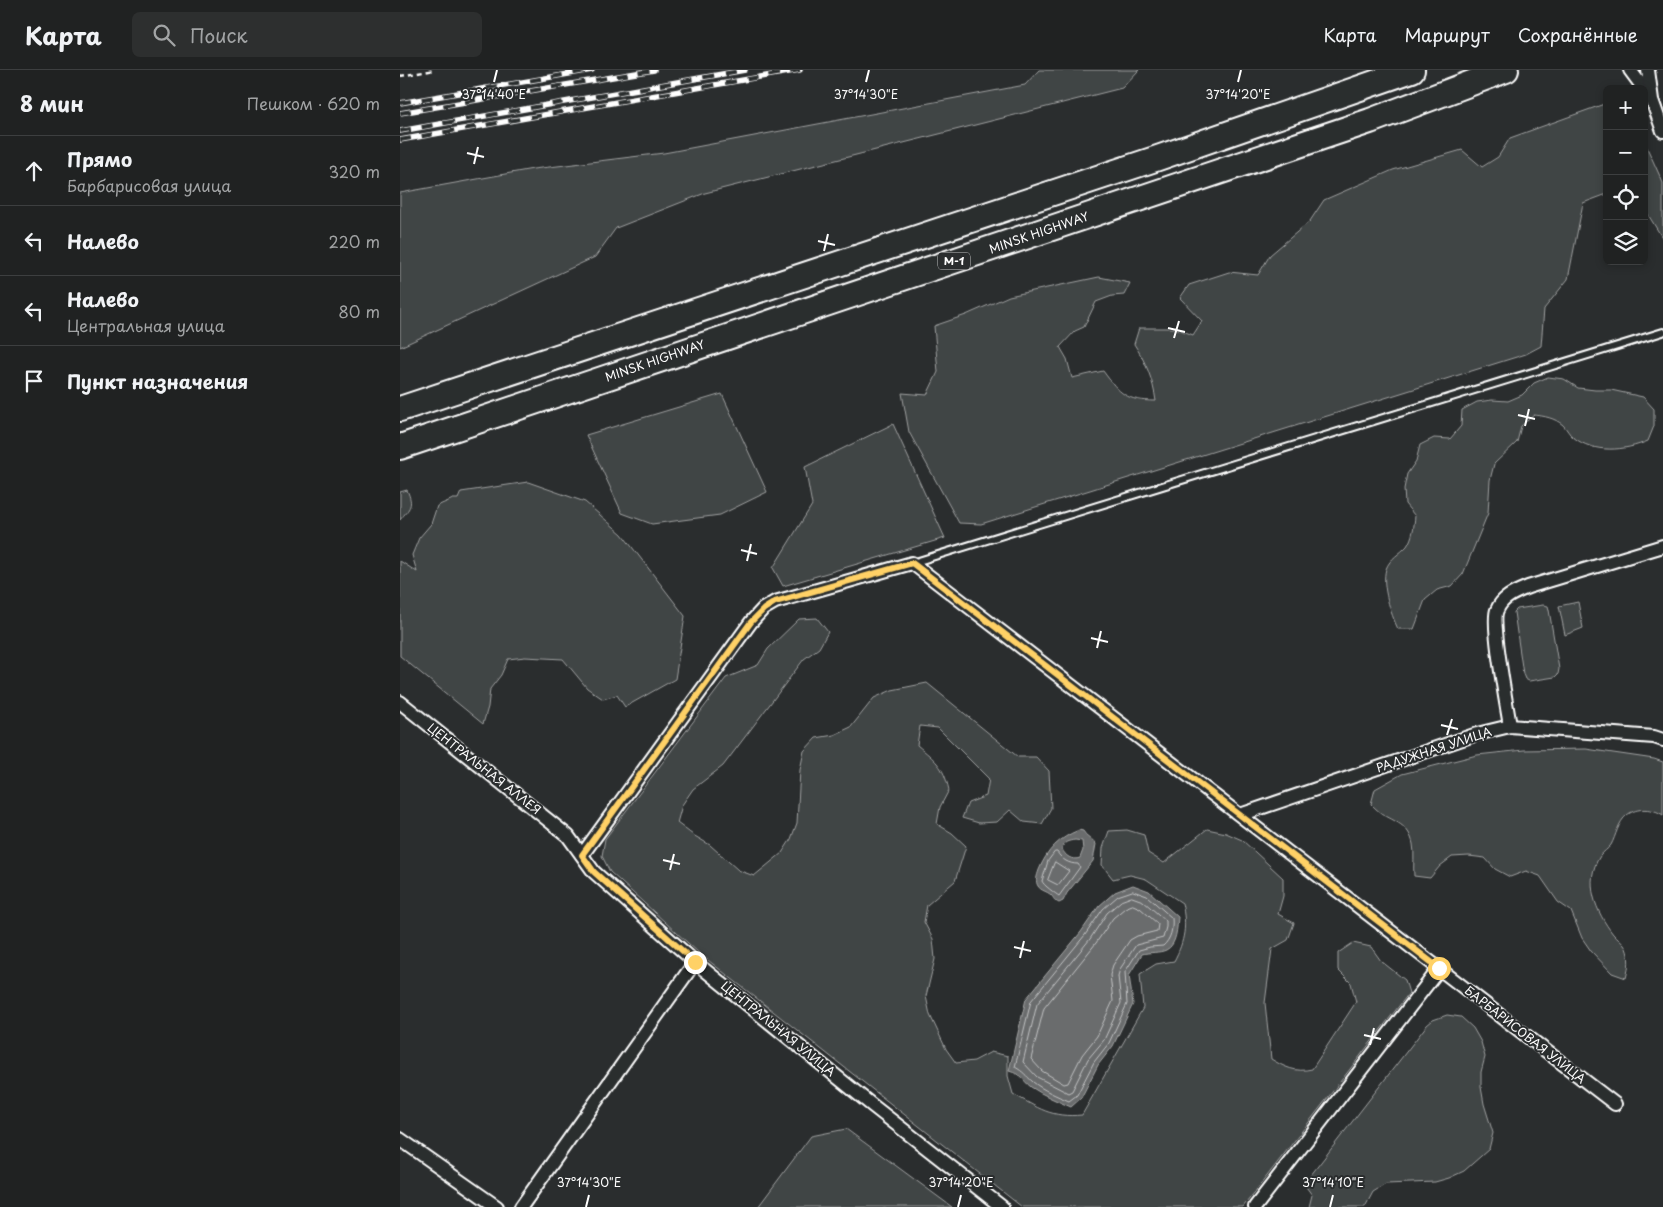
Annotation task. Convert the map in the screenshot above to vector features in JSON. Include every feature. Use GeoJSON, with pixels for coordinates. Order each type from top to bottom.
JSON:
{"type":"FeatureCollection","features":[{"type":"Feature","properties":{"kind":"highway"},"geometry":{"type":"LineString","coordinates":[[400,409],[1156,159],[1412,70]]}},
{"type":"Feature","properties":{"kind":"highway","name":"MINSK HIGHWAY"},"geometry":{"type":"LineString","coordinates":[[400,447],[1370,121],[1506,70]]}},
{"type":"Feature","properties":{"kind":"street"},"geometry":{"type":"LineString","coordinates":[[1630,70],[1641,85]]}},
{"type":"Feature","properties":{"kind":"street"},"geometry":{"type":"LineString","coordinates":[[1648,70],[1652,100],[1663,131]]}},
{"type":"Feature","properties":{"kind":"street"},"geometry":{"type":"LineString","coordinates":[[1648,94],[1652,100]]}},
{"type":"Feature","properties":{"kind":"street"},"geometry":{"type":"LineString","coordinates":[[1510,726],[1496,630],[1496,610],[1507,597],[1528,587],[1663,546]]}},
{"type":"Feature","properties":{"kind":"street"},"geometry":{"type":"LineString","coordinates":[[582,855],[751,622],[764,609],[775,602],[912,563]]}},
{"type":"Feature","properties":{"kind":"street","name":"БАРБАРИСОВАЯ УЛИЦА"},"geometry":{"type":"LineString","coordinates":[[912,563],[1615,1104]]}},
{"type":"Feature","properties":{"kind":"street","name":"ЦЕНТРАЛЬНАЯ АЛЛЕЯ"},"geometry":{"type":"LineString","coordinates":[[400,702],[568,836]]}},
{"type":"Feature","properties":{"kind":"street","name":"РАДУЖНАЯ УЛИЦА"},"geometry":{"type":"LineString","coordinates":[[1240,815],[1477,734],[1510,726],[1654,737],[1663,740]]}},
{"type":"Feature","properties":{"kind":"street","name":"ЦЕНТРАЛЬНАЯ УЛИЦА"},"geometry":{"type":"LineString","coordinates":[[568,836],[594,872],[695,962],[872,1106],[1002,1207]]}},
{"type":"Feature","properties":{"kind":"street"},"geometry":{"type":"LineString","coordinates":[[521,1207],[695,962]]}},
{"type":"Feature","properties":{"kind":"street"},"geometry":{"type":"LineString","coordinates":[[1255,1207],[1439,968]]}},
{"type":"Feature","properties":{"kind":"street"},"geometry":{"type":"LineString","coordinates":[[400,1140],[497,1207]]}},
{"type":"Feature","properties":{"kind":"lane"},"geometry":{"type":"LineString","coordinates":[[912,563],[1663,332]]}},
{"type":"Feature","properties":{"kind":"path"},"geometry":{"type":"LineString","coordinates":[[400,76],[435,70]]}},
{"type":"Feature","properties":{"kind":"shaded area"},"geometry":{"type":"Polygon","coordinates":[[[1039,70],[1139,70],[1122,88],[705,193],[616,228],[595,257],[400,347],[400,193],[533,169],[664,153],[1025,85],[1039,70]]]}},
{"type":"Feature","properties":{"kind":"shaded area"},"geometry":{"type":"Polygon","coordinates":[[[1603,104],[1603,196],[1583,203],[1568,279],[1544,309],[1541,346],[1526,354],[981,524],[959,523],[909,432],[902,393],[927,395],[938,372],[934,326],[966,315],[1009,296],[1099,277],[1130,283],[1124,295],[1112,296],[1096,302],[1084,327],[1075,331],[1060,347],[1067,359],[1072,378],[1103,371],[1119,391],[1125,395],[1137,400],[1156,401],[1148,371],[1134,344],[1139,328],[1175,328],[1193,335],[1202,321],[1180,298],[1189,285],[1229,272],[1258,275],[1270,255],[1310,221],[1324,200],[1393,170],[1462,150],[1482,167],[1498,157],[1510,138],[1603,104]]]}},
{"type":"Feature","properties":{"kind":"shaded area"},"geometry":{"type":"Polygon","coordinates":[[[1648,150],[1663,183],[1663,239],[1648,215],[1648,150]]]}},
{"type":"Feature","properties":{"kind":"shaded area"},"geometry":{"type":"Polygon","coordinates":[[[1548,377],[1564,379],[1578,388],[1611,390],[1643,397],[1654,409],[1654,426],[1648,441],[1620,449],[1590,446],[1573,437],[1563,425],[1556,421],[1534,415],[1521,426],[1517,442],[1494,464],[1490,480],[1488,513],[1463,574],[1452,586],[1437,590],[1425,600],[1414,629],[1398,629],[1387,599],[1385,576],[1388,565],[1409,543],[1414,528],[1415,516],[1405,504],[1404,489],[1407,474],[1416,461],[1420,445],[1434,438],[1450,439],[1461,426],[1462,410],[1477,402],[1492,400],[1508,401],[1522,395],[1534,383],[1548,377]]]}},
{"type":"Feature","properties":{"kind":"shaded area"},"geometry":{"type":"Polygon","coordinates":[[[722,394],[767,492],[720,515],[652,524],[622,513],[586,435],[722,394]]]}},
{"type":"Feature","properties":{"kind":"shaded area"},"geometry":{"type":"Polygon","coordinates":[[[893,424],[945,538],[783,586],[773,568],[812,505],[805,467],[893,424]]]}},
{"type":"Feature","properties":{"kind":"shaded area"},"geometry":{"type":"Polygon","coordinates":[[[528,482],[585,502],[622,534],[685,616],[675,679],[625,707],[617,695],[603,699],[587,688],[563,659],[525,657],[508,659],[501,675],[490,689],[488,707],[483,724],[400,656],[400,561],[417,572],[412,555],[419,538],[431,524],[437,506],[453,499],[458,499],[461,492],[528,482]]]}},
{"type":"Feature","properties":{"kind":"shaded area"},"geometry":{"type":"Polygon","coordinates":[[[407,490],[410,506],[400,520],[400,492],[407,490]]]}},
{"type":"Feature","properties":{"kind":"shaded area"},"geometry":{"type":"Polygon","coordinates":[[[1578,602],[1583,628],[1565,635],[1559,606],[1578,602]]]}},
{"type":"Feature","properties":{"kind":"shaded area"},"geometry":{"type":"Polygon","coordinates":[[[1548,606],[1549,610],[1559,669],[1555,677],[1529,681],[1525,679],[1523,674],[1514,612],[1517,609],[1548,606]]]}},
{"type":"Feature","properties":{"kind":"shaded area"},"geometry":{"type":"Polygon","coordinates":[[[817,618],[828,632],[819,648],[804,659],[723,766],[693,789],[682,805],[677,823],[710,845],[738,870],[754,876],[782,853],[791,839],[797,823],[800,770],[804,751],[816,738],[834,735],[851,727],[874,698],[892,690],[927,683],[1018,757],[1036,757],[1049,771],[1051,808],[1042,824],[1024,822],[1010,810],[997,822],[979,823],[962,818],[968,803],[986,796],[989,779],[938,728],[920,726],[917,745],[938,764],[949,790],[940,807],[937,824],[952,833],[966,846],[955,881],[927,905],[924,922],[933,939],[935,959],[926,996],[930,1015],[946,1049],[956,1063],[974,1061],[991,1052],[1008,1056],[1008,1076],[1013,1094],[1045,1111],[1071,1116],[1082,1115],[1143,1008],[1140,974],[1156,964],[1174,961],[1181,946],[1184,933],[1182,903],[1146,879],[1130,875],[1113,879],[1102,865],[1103,848],[1109,831],[1127,830],[1144,835],[1148,853],[1164,863],[1207,829],[1226,833],[1242,840],[1283,878],[1283,896],[1278,914],[1294,923],[1288,940],[1272,949],[1265,1003],[1271,1059],[1295,1070],[1312,1069],[1356,1002],[1351,983],[1338,970],[1338,953],[1353,943],[1371,947],[1381,961],[1405,980],[1409,993],[1243,1207],[1022,1207],[699,953],[610,872],[602,856],[605,839],[726,678],[758,665],[768,649],[799,619],[817,618]]]}},
{"type":"Feature","properties":{"kind":"shaded area"},"geometry":{"type":"Polygon","coordinates":[[[1586,749],[1663,762],[1663,815],[1645,809],[1631,812],[1627,815],[1619,825],[1611,845],[1600,856],[1592,876],[1594,896],[1601,916],[1613,934],[1625,946],[1628,955],[1629,963],[1626,978],[1612,973],[1591,951],[1582,938],[1571,911],[1558,902],[1540,876],[1526,871],[1510,877],[1495,869],[1485,858],[1469,856],[1452,857],[1440,866],[1430,878],[1414,876],[1414,848],[1409,833],[1371,804],[1375,789],[1402,774],[1477,755],[1524,750],[1586,749]]]}},
{"type":"Feature","properties":{"kind":"shaded area"},"geometry":{"type":"Polygon","coordinates":[[[1447,1015],[1461,1017],[1473,1028],[1481,1042],[1485,1057],[1481,1072],[1481,1087],[1493,1133],[1489,1149],[1464,1171],[1449,1178],[1435,1182],[1386,1184],[1373,1192],[1365,1207],[1309,1207],[1312,1195],[1304,1184],[1427,1025],[1433,1020],[1447,1015]]]}},
{"type":"Feature","properties":{"kind":"shaded area"},"geometry":{"type":"Polygon","coordinates":[[[846,1129],[952,1207],[758,1207],[811,1136],[846,1129]]]}},
{"type":"Feature","properties":{"kind":"water"},"geometry":{"type":"Polygon","coordinates":[[[1079,830],[1083,831],[1096,844],[1093,861],[1067,893],[1063,901],[1059,903],[1039,888],[1037,878],[1042,863],[1050,851],[1072,833],[1079,830]],[[1068,841],[1063,845],[1062,849],[1069,857],[1074,859],[1080,858],[1083,850],[1082,841],[1068,841]]]}},
{"type":"Feature","properties":{"kind":"water"},"geometry":{"type":"Polygon","coordinates":[[[1133,885],[1149,891],[1178,917],[1176,935],[1170,948],[1161,952],[1142,954],[1129,975],[1133,1004],[1113,1046],[1098,1065],[1081,1098],[1071,1107],[1036,1090],[1019,1076],[1009,1071],[1026,999],[1081,932],[1099,906],[1115,892],[1133,885]]]}},
{"type":"Feature","properties":{"kind":"railway"},"geometry":{"type":"LineString","coordinates":[[400,103],[592,70]]}},
{"type":"Feature","properties":{"kind":"railway"},"geometry":{"type":"LineString","coordinates":[[400,113],[654,70]]}},
{"type":"Feature","properties":{"kind":"railway"},"geometry":{"type":"LineString","coordinates":[[400,131],[745,70]]}},
{"type":"Feature","properties":{"kind":"railway"},"geometry":{"type":"LineString","coordinates":[[400,140],[800,70]]}},
{"type":"Feature","properties":{"kind":"route"},"geometry":{"type":"LineString","coordinates":[[695,962],[594,872],[582,855],[751,622],[764,609],[775,602],[912,563],[1439,968]]}}]}
